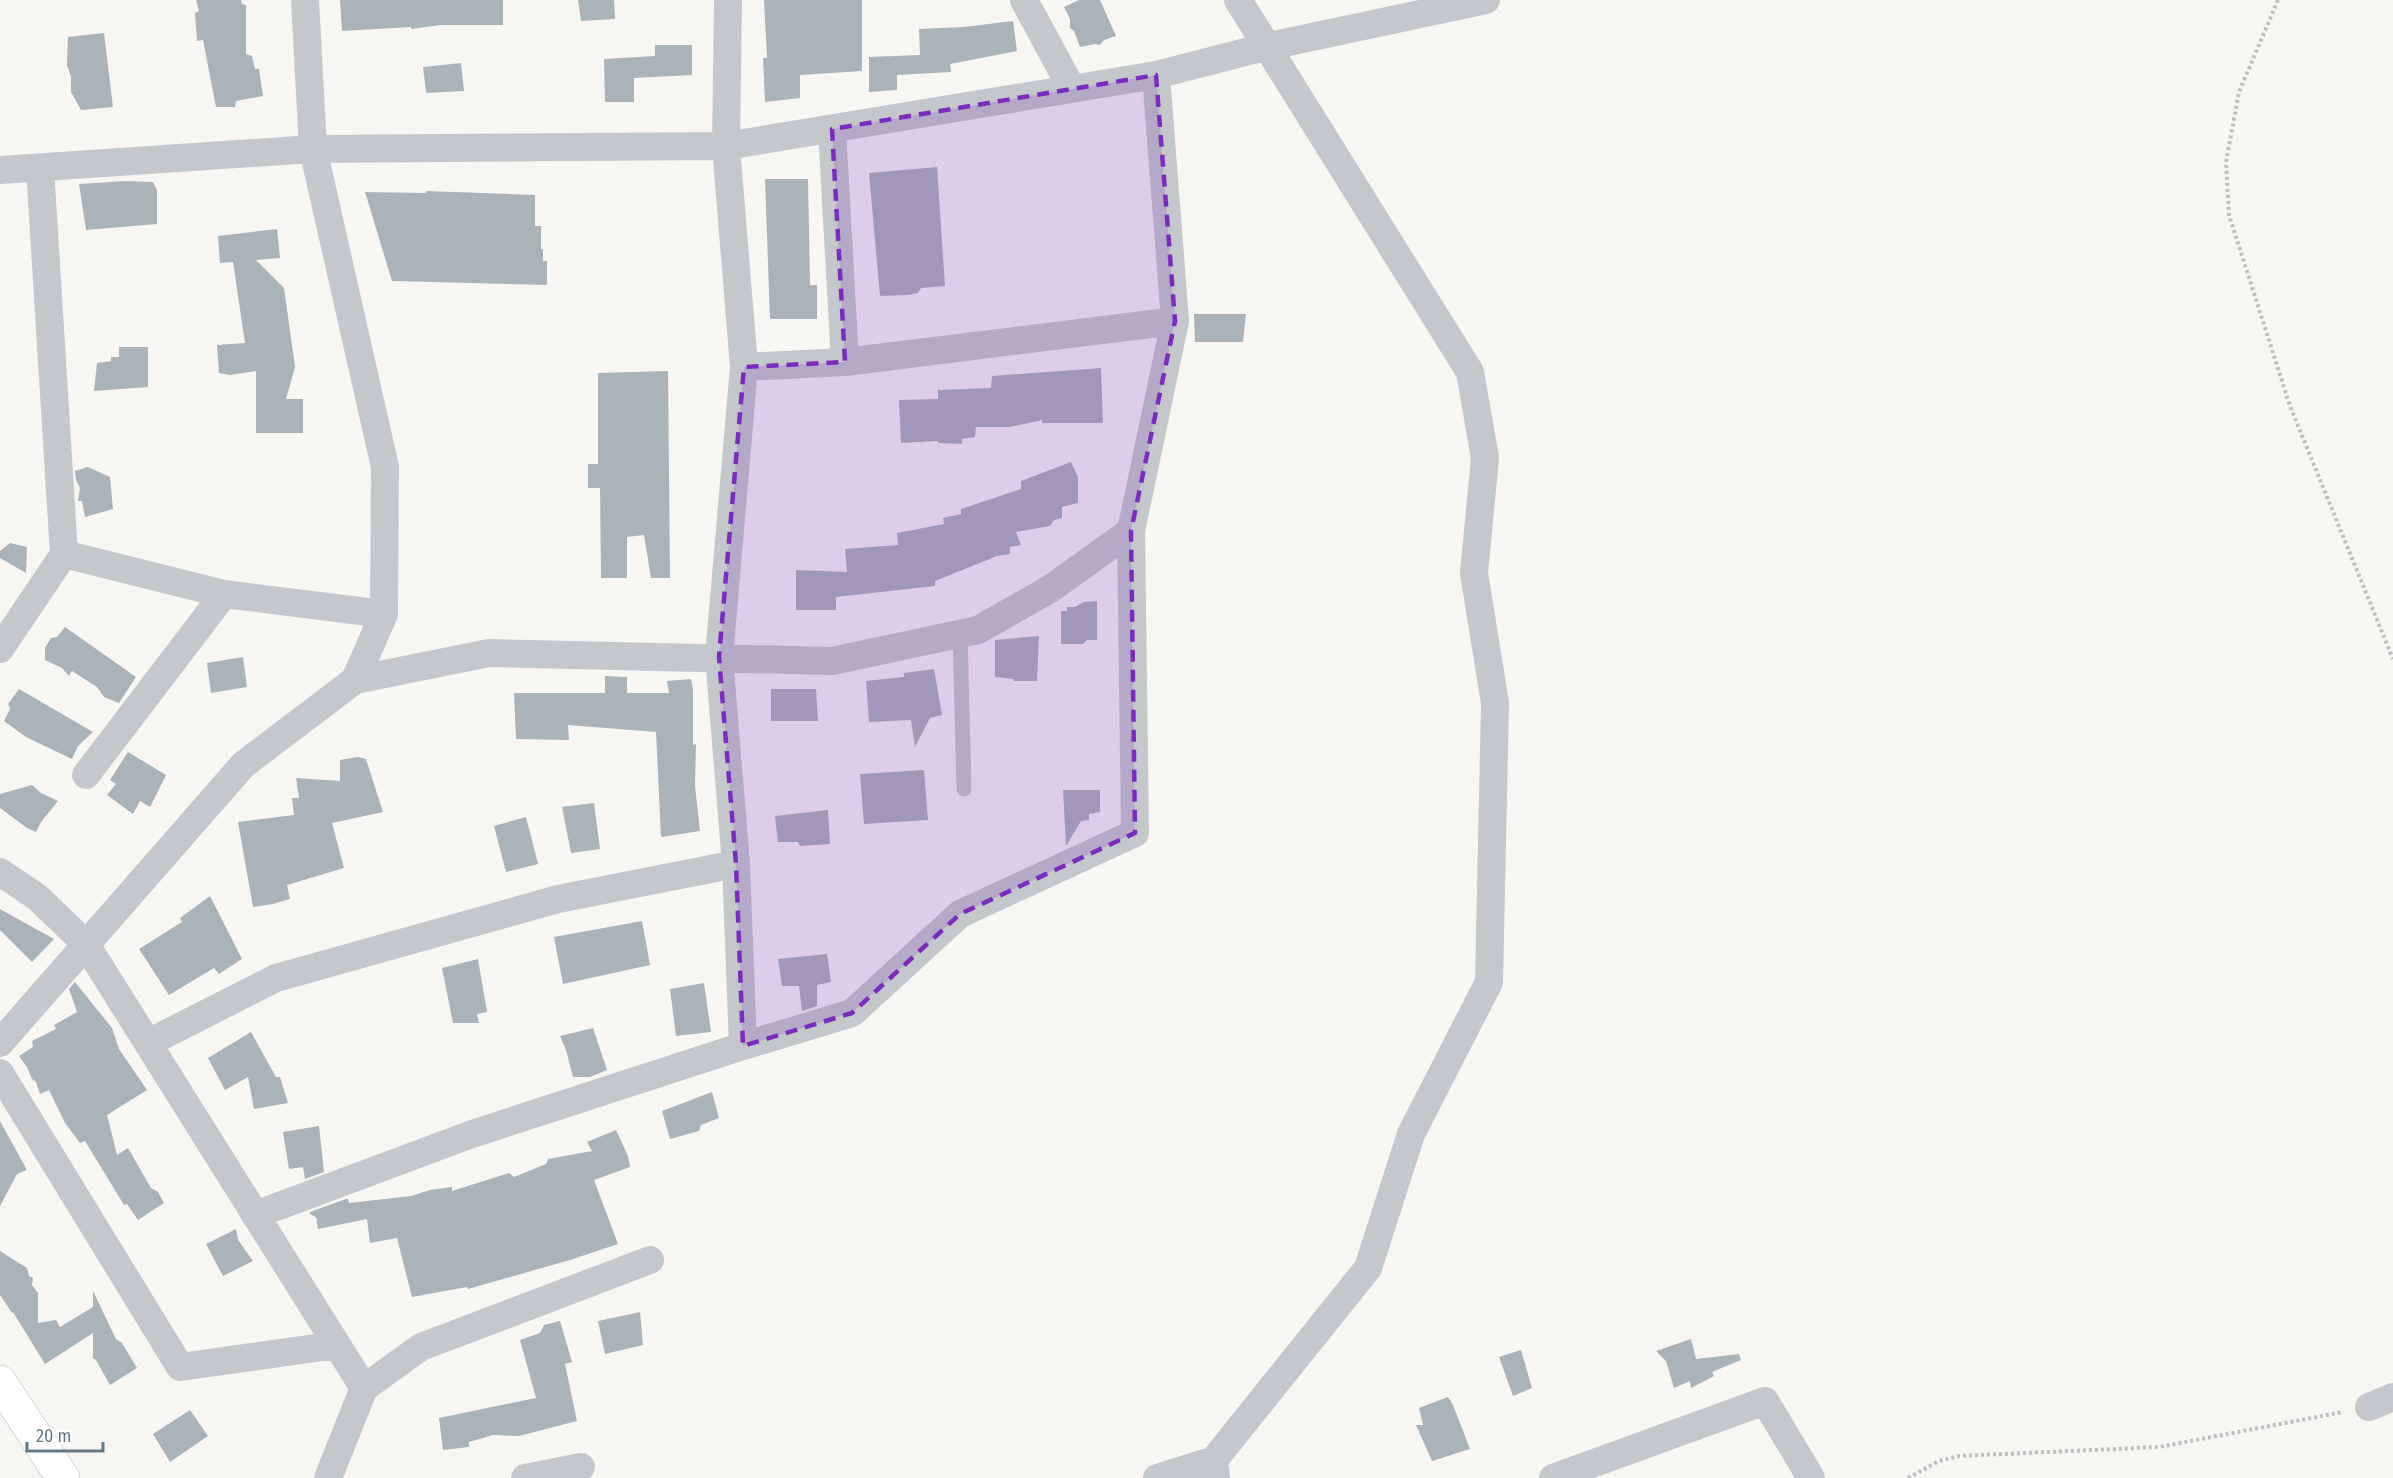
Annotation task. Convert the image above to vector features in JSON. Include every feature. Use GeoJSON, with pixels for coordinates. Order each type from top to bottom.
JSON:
{"type":"FeatureCollection","features":[{"type":"Feature","properties":{"kind":"street"},"geometry":{"type":"LineString","coordinates":[[305,0],[313,149],[385,467],[384,614],[355,680]]}},
{"type":"Feature","properties":{"kind":"street"},"geometry":{"type":"LineString","coordinates":[[728,0],[726,146],[744,368],[719,657],[736,864],[743,1046]]}},
{"type":"Feature","properties":{"kind":"street"},"geometry":{"type":"LineString","coordinates":[[1024,0],[1072,89]]}},
{"type":"Feature","properties":{"kind":"street"},"geometry":{"type":"LineString","coordinates":[[1157,1478],[1215,1469],[1368,1268],[1411,1134],[1490,982],[1495,703],[1474,573],[1485,458],[1470,372],[1238,0]]}},
{"type":"Feature","properties":{"kind":"street"},"geometry":{"type":"LineString","coordinates":[[0,171],[313,149],[726,146],[1156,75],[1266,46],[1486,0]]}},
{"type":"Feature","properties":{"kind":"street"},"geometry":{"type":"LineString","coordinates":[[255,1215],[472,1134],[852,1013],[960,914],[1135,833],[1131,531],[1175,321],[1156,75]]}},
{"type":"Feature","properties":{"kind":"street"},"geometry":{"type":"LineString","coordinates":[[832,129],[845,362]]}},
{"type":"Feature","properties":{"kind":"street"},"geometry":{"type":"LineString","coordinates":[[0,649],[64,554],[40,168]]}},
{"type":"Feature","properties":{"kind":"street"},"geometry":{"type":"LineString","coordinates":[[744,368],[845,362],[1175,321]]}},
{"type":"Feature","properties":{"kind":"street"},"geometry":{"type":"LineString","coordinates":[[0,1043],[85,943],[243,765],[355,680],[489,653],[832,661],[978,630],[1050,589],[1131,531]]}},
{"type":"Feature","properties":{"kind":"street"},"geometry":{"type":"LineString","coordinates":[[64,554],[224,594],[384,614]]}},
{"type":"Feature","properties":{"kind":"street"},"geometry":{"type":"LineString","coordinates":[[87,775],[224,594]]}},
{"type":"Feature","properties":{"kind":"street"},"geometry":{"type":"LineString","coordinates":[[148,1043],[276,978],[558,899],[736,864]]}},
{"type":"Feature","properties":{"kind":"street"},"geometry":{"type":"LineString","coordinates":[[0,872],[37,897],[85,943],[364,1388]]}},
{"type":"Feature","properties":{"kind":"street"},"geometry":{"type":"LineString","coordinates":[[0,1073],[180,1368],[337,1345]]}},
{"type":"Feature","properties":{"kind":"street"},"geometry":{"type":"LineString","coordinates":[[328,1478],[364,1388],[421,1347],[650,1260]]}},
{"type":"Feature","properties":{"kind":"street"},"geometry":{"type":"LineString","coordinates":[[0,1382],[63,1478]]}},
{"type":"Feature","properties":{"kind":"street"},"geometry":{"type":"LineString","coordinates":[[1553,1478],[1765,1401],[1811,1478]]}},
{"type":"Feature","properties":{"kind":"street"},"geometry":{"type":"LineString","coordinates":[[525,1478],[581,1467]]}},
{"type":"Feature","properties":{"kind":"lane"},"geometry":{"type":"LineString","coordinates":[[960,633],[964,789]]}},
{"type":"Feature","properties":{"kind":"path"},"geometry":{"type":"LineString","coordinates":[[2278,0],[2238,92],[2226,162],[2229,215],[2290,405],[2393,659]]}},
{"type":"Feature","properties":{"kind":"path"},"geometry":{"type":"LineString","coordinates":[[1908,1478],[1939,1461],[1959,1456],[2159,1447],[2262,1429],[2381,1402]]}},
{"type":"Feature","properties":{"kind":"highlighted area"},"geometry":{"type":"Polygon","coordinates":[[[1156,75],[1175,321],[1131,531],[1135,833],[960,914],[852,1013],[743,1046],[736,864],[719,657],[744,367],[845,362],[832,129],[1156,75]]]}},
{"type":"Feature","properties":{"kind":"building"},"geometry":{"type":"Polygon","coordinates":[[[196,0],[241,0],[242,4],[246,5],[246,54],[252,56],[255,69],[259,69],[263,96],[236,101],[235,107],[216,107],[203,40],[197,41],[195,13],[199,11],[196,0]]]}},
{"type":"Feature","properties":{"kind":"building"},"geometry":{"type":"Polygon","coordinates":[[[340,0],[503,0],[503,25],[441,25],[411,29],[411,27],[342,31],[340,0]]]}},
{"type":"Feature","properties":{"kind":"building"},"geometry":{"type":"Polygon","coordinates":[[[578,0],[614,0],[615,19],[581,21],[578,0]]]}},
{"type":"Feature","properties":{"kind":"building"},"geometry":{"type":"Polygon","coordinates":[[[764,0],[862,0],[862,71],[800,75],[800,98],[765,102],[763,58],[767,58],[764,0]]]}},
{"type":"Feature","properties":{"kind":"building"},"geometry":{"type":"Polygon","coordinates":[[[1079,0],[1100,0],[1116,36],[1104,40],[1100,45],[1080,47],[1074,31],[1070,28],[1070,19],[1064,7],[1079,0]]]}},
{"type":"Feature","properties":{"kind":"building"},"geometry":{"type":"Polygon","coordinates":[[[1013,21],[1017,51],[950,64],[951,72],[897,75],[897,90],[869,92],[869,57],[920,55],[919,29],[964,27],[1013,21]]]}},
{"type":"Feature","properties":{"kind":"building"},"geometry":{"type":"Polygon","coordinates":[[[104,33],[113,107],[81,110],[71,92],[71,77],[67,65],[68,37],[104,33]]]}},
{"type":"Feature","properties":{"kind":"building"},"geometry":{"type":"Polygon","coordinates":[[[655,45],[692,45],[692,75],[634,78],[634,102],[605,102],[604,59],[655,56],[655,45]]]}},
{"type":"Feature","properties":{"kind":"building"},"geometry":{"type":"Polygon","coordinates":[[[461,63],[464,91],[426,93],[423,67],[461,63]]]}},
{"type":"Feature","properties":{"kind":"building"},"geometry":{"type":"Polygon","coordinates":[[[937,167],[945,286],[921,288],[918,293],[908,295],[880,296],[869,173],[937,167]]]}},
{"type":"Feature","properties":{"kind":"building"},"geometry":{"type":"Polygon","coordinates":[[[765,179],[808,179],[810,285],[817,285],[817,319],[770,319],[765,179]]]}},
{"type":"Feature","properties":{"kind":"building"},"geometry":{"type":"Polygon","coordinates":[[[153,182],[157,190],[157,224],[86,230],[79,184],[153,182]]]}},
{"type":"Feature","properties":{"kind":"building"},"geometry":{"type":"Polygon","coordinates":[[[426,191],[535,195],[535,226],[541,226],[543,261],[547,261],[547,285],[392,281],[365,192],[426,193],[426,191]]]}},
{"type":"Feature","properties":{"kind":"building"},"geometry":{"type":"Polygon","coordinates":[[[277,229],[280,258],[256,260],[284,288],[295,367],[286,399],[303,399],[303,433],[256,433],[256,371],[230,375],[219,373],[217,345],[245,343],[233,262],[220,263],[218,236],[277,229]]]}},
{"type":"Feature","properties":{"kind":"building"},"geometry":{"type":"Polygon","coordinates":[[[1194,314],[1246,314],[1243,342],[1195,342],[1194,314]]]}},
{"type":"Feature","properties":{"kind":"building"},"geometry":{"type":"Polygon","coordinates":[[[119,347],[148,347],[148,387],[94,391],[97,363],[111,361],[111,357],[119,357],[119,347]]]}},
{"type":"Feature","properties":{"kind":"building"},"geometry":{"type":"Polygon","coordinates":[[[1101,368],[1103,423],[1042,423],[1042,420],[1010,427],[976,427],[975,437],[962,439],[962,444],[938,443],[938,441],[901,443],[899,400],[938,399],[938,390],[991,388],[992,376],[1101,368]]]}},
{"type":"Feature","properties":{"kind":"building"},"geometry":{"type":"Polygon","coordinates":[[[668,371],[670,578],[651,578],[644,535],[627,537],[627,578],[601,578],[600,488],[588,488],[588,464],[598,464],[598,373],[668,371]]]}},
{"type":"Feature","properties":{"kind":"building"},"geometry":{"type":"Polygon","coordinates":[[[1071,462],[1078,477],[1078,503],[1062,507],[1062,518],[1054,520],[1050,526],[1016,532],[1021,545],[1010,547],[1010,554],[997,556],[935,581],[935,586],[836,597],[836,610],[796,610],[796,570],[847,572],[845,549],[898,545],[897,533],[944,524],[943,518],[961,514],[961,509],[1021,489],[1021,481],[1071,462]]]}},
{"type":"Feature","properties":{"kind":"building"},"geometry":{"type":"Polygon","coordinates":[[[88,467],[110,477],[113,509],[85,517],[82,501],[78,501],[80,488],[75,471],[88,467]]]}},
{"type":"Feature","properties":{"kind":"building"},"geometry":{"type":"Polygon","coordinates":[[[10,543],[27,547],[26,573],[0,558],[0,551],[10,543]]]}},
{"type":"Feature","properties":{"kind":"building"},"geometry":{"type":"Polygon","coordinates":[[[1097,601],[1097,640],[1087,640],[1083,644],[1061,644],[1061,611],[1067,611],[1067,607],[1075,607],[1084,602],[1097,601]]]}},
{"type":"Feature","properties":{"kind":"building"},"geometry":{"type":"Polygon","coordinates":[[[65,627],[136,677],[119,703],[104,697],[97,687],[72,671],[69,676],[62,668],[45,660],[45,648],[51,638],[57,637],[65,627]]]}},
{"type":"Feature","properties":{"kind":"building"},"geometry":{"type":"Polygon","coordinates":[[[1039,636],[1037,681],[1014,681],[995,677],[995,640],[1039,636]]]}},
{"type":"Feature","properties":{"kind":"building"},"geometry":{"type":"Polygon","coordinates":[[[243,657],[247,687],[211,693],[207,663],[243,657]]]}},
{"type":"Feature","properties":{"kind":"building"},"geometry":{"type":"Polygon","coordinates":[[[934,669],[942,715],[930,718],[915,747],[911,720],[869,722],[866,681],[904,677],[904,673],[934,669]]]}},
{"type":"Feature","properties":{"kind":"building"},"geometry":{"type":"Polygon","coordinates":[[[605,676],[627,677],[627,693],[669,693],[667,681],[691,679],[693,745],[696,744],[695,786],[700,831],[661,837],[656,732],[568,725],[569,740],[516,739],[514,693],[605,693],[605,676]]]}},
{"type":"Feature","properties":{"kind":"building"},"geometry":{"type":"Polygon","coordinates":[[[19,689],[93,732],[78,746],[72,759],[26,737],[4,721],[10,709],[8,704],[19,689]]]}},
{"type":"Feature","properties":{"kind":"building"},"geometry":{"type":"Polygon","coordinates":[[[771,689],[816,689],[818,721],[771,721],[771,689]]]}},
{"type":"Feature","properties":{"kind":"building"},"geometry":{"type":"Polygon","coordinates":[[[128,752],[166,775],[150,807],[140,801],[133,814],[107,795],[116,784],[110,780],[128,752]]]}},
{"type":"Feature","properties":{"kind":"building"},"geometry":{"type":"Polygon","coordinates":[[[358,757],[366,759],[383,812],[332,823],[344,868],[287,885],[290,899],[253,907],[238,822],[294,815],[292,798],[299,798],[296,778],[340,781],[340,760],[358,757]]]}},
{"type":"Feature","properties":{"kind":"building"},"geometry":{"type":"Polygon","coordinates":[[[924,770],[928,820],[864,824],[860,774],[924,770]]]}},
{"type":"Feature","properties":{"kind":"building"},"geometry":{"type":"Polygon","coordinates":[[[32,785],[41,793],[58,801],[36,832],[0,808],[0,794],[32,785]]]}},
{"type":"Feature","properties":{"kind":"building"},"geometry":{"type":"Polygon","coordinates":[[[1063,790],[1100,790],[1100,812],[1089,814],[1089,820],[1081,821],[1066,846],[1063,790]]]}},
{"type":"Feature","properties":{"kind":"building"},"geometry":{"type":"Polygon","coordinates":[[[594,803],[600,849],[571,853],[562,807],[594,803]]]}},
{"type":"Feature","properties":{"kind":"building"},"geometry":{"type":"Polygon","coordinates":[[[828,810],[830,844],[800,846],[798,842],[778,842],[775,816],[828,810]]]}},
{"type":"Feature","properties":{"kind":"building"},"geometry":{"type":"Polygon","coordinates":[[[526,817],[538,864],[506,872],[494,826],[526,817]]]}},
{"type":"Feature","properties":{"kind":"building"},"geometry":{"type":"Polygon","coordinates":[[[210,896],[242,959],[219,974],[214,968],[169,995],[139,949],[182,922],[180,918],[210,896]]]}},
{"type":"Feature","properties":{"kind":"building"},"geometry":{"type":"Polygon","coordinates":[[[0,909],[54,939],[32,962],[0,930],[0,909]]]}},
{"type":"Feature","properties":{"kind":"building"},"geometry":{"type":"Polygon","coordinates":[[[642,921],[650,965],[563,984],[554,937],[642,921]]]}},
{"type":"Feature","properties":{"kind":"building"},"geometry":{"type":"Polygon","coordinates":[[[827,954],[831,982],[817,985],[817,1006],[802,1011],[799,986],[782,986],[778,959],[827,954]]]}},
{"type":"Feature","properties":{"kind":"building"},"geometry":{"type":"Polygon","coordinates":[[[478,959],[487,1012],[477,1014],[479,1023],[453,1023],[442,968],[478,959]]]}},
{"type":"Feature","properties":{"kind":"building"},"geometry":{"type":"Polygon","coordinates":[[[75,982],[112,1028],[119,1049],[147,1090],[107,1115],[117,1155],[128,1148],[151,1188],[158,1192],[164,1203],[138,1220],[127,1204],[124,1205],[85,1141],[80,1143],[65,1123],[49,1090],[40,1094],[36,1082],[19,1056],[33,1047],[32,1041],[56,1029],[54,1025],[77,1012],[69,989],[75,982]]]}},
{"type":"Feature","properties":{"kind":"building"},"geometry":{"type":"Polygon","coordinates":[[[704,983],[711,1032],[676,1036],[670,989],[704,983]]]}},
{"type":"Feature","properties":{"kind":"building"},"geometry":{"type":"Polygon","coordinates":[[[593,1028],[607,1070],[590,1077],[573,1077],[560,1036],[593,1028]]]}},
{"type":"Feature","properties":{"kind":"building"},"geometry":{"type":"Polygon","coordinates":[[[251,1032],[276,1077],[280,1077],[288,1103],[254,1109],[248,1077],[225,1090],[208,1058],[251,1032]]]}},
{"type":"Feature","properties":{"kind":"building"},"geometry":{"type":"Polygon","coordinates":[[[712,1092],[719,1118],[701,1125],[699,1131],[670,1139],[662,1111],[712,1092]]]}},
{"type":"Feature","properties":{"kind":"building"},"geometry":{"type":"Polygon","coordinates":[[[0,1121],[27,1170],[17,1174],[0,1206],[0,1121]]]}},
{"type":"Feature","properties":{"kind":"building"},"geometry":{"type":"Polygon","coordinates":[[[319,1126],[324,1172],[305,1179],[303,1167],[289,1169],[283,1132],[319,1126]]]}},
{"type":"Feature","properties":{"kind":"building"},"geometry":{"type":"Polygon","coordinates":[[[616,1130],[628,1156],[630,1167],[594,1180],[618,1244],[468,1289],[467,1287],[412,1297],[397,1238],[370,1243],[367,1219],[318,1229],[316,1217],[310,1214],[310,1212],[346,1199],[349,1203],[411,1196],[452,1187],[452,1191],[509,1173],[514,1177],[546,1164],[548,1159],[592,1151],[587,1142],[616,1130]]]}},
{"type":"Feature","properties":{"kind":"building"},"geometry":{"type":"Polygon","coordinates":[[[236,1229],[238,1240],[253,1261],[223,1276],[206,1244],[236,1229]]]}},
{"type":"Feature","properties":{"kind":"building"},"geometry":{"type":"Polygon","coordinates":[[[0,1251],[27,1268],[29,1276],[33,1278],[32,1285],[38,1293],[38,1323],[56,1320],[60,1327],[93,1307],[93,1291],[116,1339],[122,1343],[137,1368],[110,1385],[93,1358],[93,1333],[45,1364],[0,1295],[0,1251]]]}},
{"type":"Feature","properties":{"kind":"building"},"geometry":{"type":"Polygon","coordinates":[[[640,1312],[643,1345],[605,1354],[598,1321],[640,1312]]]}},
{"type":"Feature","properties":{"kind":"building"},"geometry":{"type":"Polygon","coordinates":[[[560,1321],[572,1362],[565,1364],[577,1421],[519,1436],[493,1435],[469,1442],[469,1447],[443,1450],[439,1418],[536,1398],[520,1340],[540,1333],[544,1325],[560,1321]]]}},
{"type":"Feature","properties":{"kind":"building"},"geometry":{"type":"Polygon","coordinates":[[[1691,1339],[1696,1359],[1739,1354],[1741,1360],[1712,1372],[1714,1376],[1691,1388],[1690,1381],[1674,1388],[1666,1361],[1656,1351],[1691,1339]]]}},
{"type":"Feature","properties":{"kind":"building"},"geometry":{"type":"Polygon","coordinates":[[[1521,1350],[1532,1388],[1513,1396],[1499,1357],[1521,1350]]]}},
{"type":"Feature","properties":{"kind":"building"},"geometry":{"type":"Polygon","coordinates":[[[1448,1397],[1470,1449],[1432,1461],[1416,1425],[1423,1425],[1419,1408],[1448,1397]]]}},
{"type":"Feature","properties":{"kind":"building"},"geometry":{"type":"Polygon","coordinates":[[[190,1410],[208,1436],[170,1462],[153,1434],[190,1410]]]}}]}
